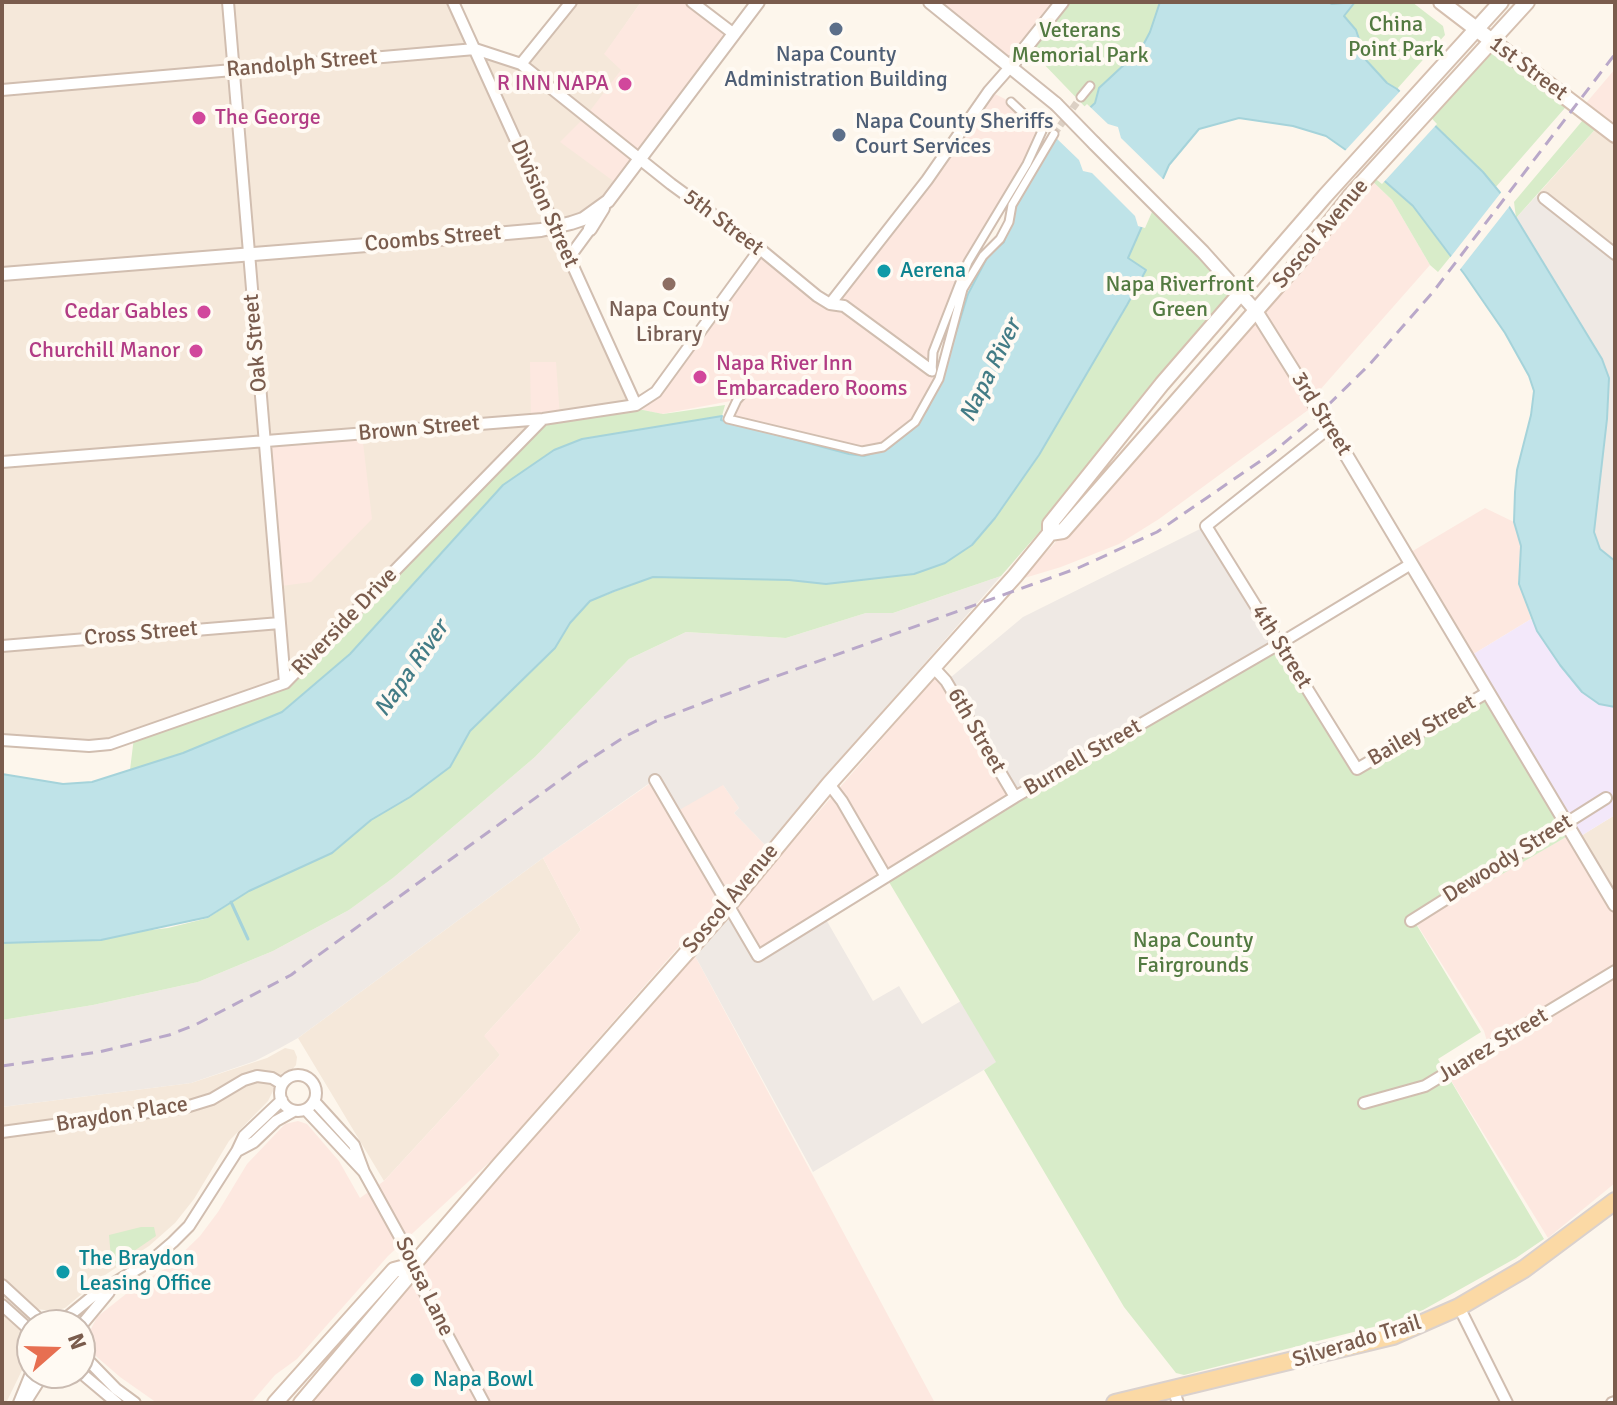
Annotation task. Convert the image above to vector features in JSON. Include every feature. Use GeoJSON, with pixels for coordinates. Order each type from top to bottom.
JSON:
{"type":"FeatureCollection","features":[{"type":"Feature","properties":{"kind":"main road","name":"Soscol Avenue"},"geometry":{"type":"LineString","coordinates":[[1050,533],[1050,524],[1162,384],[1354,163],[1501,2]]}},
{"type":"Feature","properties":{"kind":"main road","name":"Soscol Avenue"},"geometry":{"type":"LineString","coordinates":[[301,1403],[410,1274],[413,1265],[729,905],[829,784],[1050,533],[1063,531],[1256,311],[1368,177],[1526,3]]}},
{"type":"Feature","properties":{"kind":"main road","name":"1st Street"},"geometry":{"type":"LineString","coordinates":[[1444,4],[1615,135]]}},
{"type":"Feature","properties":{"kind":"main road","name":"Silverado Trail"},"geometry":{"type":"LineString","coordinates":[[1115,1403],[1176,1396],[1393,1336],[1459,1307],[1524,1269],[1615,1201]]}},
{"type":"Feature","properties":{"kind":"main road","name":"Soscol Avenue"},"geometry":{"type":"LineString","coordinates":[[275,1403],[394,1270],[413,1265]]}},
{"type":"Feature","properties":{"kind":"street","name":"Oak Street"},"geometry":{"type":"LineString","coordinates":[[228,2],[285,683]]}},
{"type":"Feature","properties":{"kind":"street","name":"Division Street"},"geometry":{"type":"LineString","coordinates":[[453,2],[636,405]]}},
{"type":"Feature","properties":{"kind":"street"},"geometry":{"type":"LineString","coordinates":[[521,64],[571,2]]}},
{"type":"Feature","properties":{"kind":"street"},"geometry":{"type":"LineString","coordinates":[[692,2],[734,34]]}},
{"type":"Feature","properties":{"kind":"street","name":"Coombs Street"},"geometry":{"type":"LineString","coordinates":[[2,274],[554,228],[583,219],[608,201],[758,2]]}},
{"type":"Feature","properties":{"kind":"street"},"geometry":{"type":"LineString","coordinates":[[830,304],[920,189],[989,91],[1062,2]]}},
{"type":"Feature","properties":{"kind":"street","name":"3rd Street"},"geometry":{"type":"LineString","coordinates":[[939,5],[1056,104],[1203,252],[1256,311],[1615,905]]}},
{"type":"Feature","properties":{"kind":"street","name":"Randolph Street"},"geometry":{"type":"LineString","coordinates":[[2,90],[475,49],[521,64]]}},
{"type":"Feature","properties":{"kind":"street","name":"5th Street"},"geometry":{"type":"LineString","coordinates":[[521,64],[830,304],[844,306],[931,370]]}},
{"type":"Feature","properties":{"kind":"street"},"geometry":{"type":"LineString","coordinates":[[1081,97],[1090,86]]}},
{"type":"Feature","properties":{"kind":"street"},"geometry":{"type":"LineString","coordinates":[[939,379],[931,370],[933,352],[968,262],[1027,164],[1042,131],[1011,102]]}},
{"type":"Feature","properties":{"kind":"street"},"geometry":{"type":"LineString","coordinates":[[763,388],[745,391],[728,419],[862,451],[883,447],[915,422],[939,379],[963,289],[983,256],[1000,239],[1009,222],[1012,205],[1054,134]]}},
{"type":"Feature","properties":{"kind":"street"},"geometry":{"type":"LineString","coordinates":[[1544,198],[1615,254]]}},
{"type":"Feature","properties":{"kind":"street"},"geometry":{"type":"LineString","coordinates":[[568,259],[608,201]]}},
{"type":"Feature","properties":{"kind":"street"},"geometry":{"type":"LineString","coordinates":[[636,405],[656,392],[760,249]]}},
{"type":"Feature","properties":{"kind":"street","name":"Brown Street"},"geometry":{"type":"LineString","coordinates":[[2,462],[543,419],[636,405]]}},
{"type":"Feature","properties":{"kind":"street","name":"Riverside Drive"},"geometry":{"type":"LineString","coordinates":[[2,740],[89,746],[110,744],[285,683],[543,419]]}},
{"type":"Feature","properties":{"kind":"street","name":"4th Street"},"geometry":{"type":"LineString","coordinates":[[1329,428],[1206,526],[1357,769]]}},
{"type":"Feature","properties":{"kind":"street","name":"Burnell Street"},"geometry":{"type":"LineString","coordinates":[[729,905],[758,956],[1015,797],[1411,564]]}},
{"type":"Feature","properties":{"kind":"street","name":"Cross Street"},"geometry":{"type":"LineString","coordinates":[[2,646],[280,623]]}},
{"type":"Feature","properties":{"kind":"street","name":"6th Street"},"geometry":{"type":"LineString","coordinates":[[934,668],[946,681],[1015,797]]}},
{"type":"Feature","properties":{"kind":"street","name":"Bailey Street"},"geometry":{"type":"LineString","coordinates":[[1357,769],[1488,692]]}},
{"type":"Feature","properties":{"kind":"street"},"geometry":{"type":"LineString","coordinates":[[655,780],[729,905]]}},
{"type":"Feature","properties":{"kind":"street"},"geometry":{"type":"LineString","coordinates":[[829,784],[886,877]]}},
{"type":"Feature","properties":{"kind":"street","name":"Dewoody Street"},"geometry":{"type":"LineString","coordinates":[[1411,921],[1606,798]]}},
{"type":"Feature","properties":{"kind":"street","name":"Juarez Street"},"geometry":{"type":"LineString","coordinates":[[1364,1103],[1425,1086],[1615,971]]}},
{"type":"Feature","properties":{"kind":"street"},"geometry":{"type":"LineString","coordinates":[[76,1309],[152,1260],[189,1226],[244,1136],[282,1100],[282,1084],[295,1075],[308,1078],[316,1091],[310,1106],[276,1121],[254,1142],[237,1151]]}},
{"type":"Feature","properties":{"kind":"street","name":"Braydon Place"},"geometry":{"type":"LineString","coordinates":[[2,1132],[186,1107],[212,1099],[251,1077],[267,1077],[282,1084]]}},
{"type":"Feature","properties":{"kind":"street"},"geometry":{"type":"LineString","coordinates":[[282,1100],[294,1111]]}},
{"type":"Feature","properties":{"kind":"street","name":"Sousa Lane"},"geometry":{"type":"LineString","coordinates":[[310,1106],[364,1172],[484,1403]]}},
{"type":"Feature","properties":{"kind":"street"},"geometry":{"type":"LineString","coordinates":[[2,1285],[28,1309]]}},
{"type":"Feature","properties":{"kind":"street"},"geometry":{"type":"LineString","coordinates":[[94,1309],[112,1287]]}},
{"type":"Feature","properties":{"kind":"street"},"geometry":{"type":"LineString","coordinates":[[1459,1307],[1507,1403]]}},
{"type":"Feature","properties":{"kind":"street"},"geometry":{"type":"LineString","coordinates":[[96,1368],[135,1403]]}},
{"type":"Feature","properties":{"kind":"street"},"geometry":{"type":"LineString","coordinates":[[96,1385],[117,1403]]}},
{"type":"Feature","properties":{"kind":"shaded area"},"geometry":{"type":"Polygon","coordinates":[[[2,2],[453,2],[475,49],[521,64],[571,2],[641,2],[605,54],[621,69],[620,186],[608,201],[556,226],[638,409],[543,419],[285,683],[110,744],[2,740],[2,2]]]}},
{"type":"Feature","properties":{"kind":"shaded area"},"geometry":{"type":"Polygon","coordinates":[[[641,2],[692,2],[734,34],[620,186],[560,142],[586,116],[621,70],[604,54],[641,2]]]}},
{"type":"Feature","properties":{"kind":"shaded area"},"geometry":{"type":"Polygon","coordinates":[[[947,2],[1063,2],[1011,66],[941,10],[947,2]]]}},
{"type":"Feature","properties":{"kind":"shaded area"},"geometry":{"type":"Polygon","coordinates":[[[1615,69],[1615,135],[1581,109],[1615,69]]]}},
{"type":"Feature","properties":{"kind":"shaded area"},"geometry":{"type":"Polygon","coordinates":[[[989,91],[1011,102],[1042,131],[968,262],[942,324],[931,370],[939,379],[915,422],[872,450],[728,419],[736,400],[662,414],[638,409],[757,254],[830,303],[989,91]]]}},
{"type":"Feature","properties":{"kind":"shaded area"},"geometry":{"type":"Polygon","coordinates":[[[1600,124],[1615,135],[1615,254],[1539,193],[1600,124]]]}},
{"type":"Feature","properties":{"kind":"shaded area"},"geometry":{"type":"Polygon","coordinates":[[[1368,177],[1392,200],[1430,265],[1312,399],[1315,405],[1159,519],[1119,544],[1021,579],[1053,545],[1368,177]]]}},
{"type":"Feature","properties":{"kind":"shaded area"},"geometry":{"type":"Polygon","coordinates":[[[1539,193],[1615,254],[1614,560],[1600,549],[1594,532],[1609,378],[1602,359],[1516,218],[1539,193]]]}},
{"type":"Feature","properties":{"kind":"shaded area"},"geometry":{"type":"Polygon","coordinates":[[[530,362],[556,362],[560,417],[531,420],[530,362]]]}},
{"type":"Feature","properties":{"kind":"shaded area"},"geometry":{"type":"Polygon","coordinates":[[[362,434],[372,519],[311,582],[274,587],[264,441],[362,434]]]}},
{"type":"Feature","properties":{"kind":"shaded area"},"geometry":{"type":"Polygon","coordinates":[[[1485,508],[1514,522],[1521,546],[1520,584],[1531,619],[1467,658],[1406,555],[1485,508]]]}},
{"type":"Feature","properties":{"kind":"shaded area"},"geometry":{"type":"Polygon","coordinates":[[[1206,526],[1279,644],[1015,797],[944,683],[1023,617],[1206,526]]]}},
{"type":"Feature","properties":{"kind":"shaded area"},"geometry":{"type":"Polygon","coordinates":[[[1001,576],[767,847],[734,813],[739,808],[723,785],[674,813],[654,780],[298,1038],[255,1061],[191,1083],[2,1107],[2,1020],[93,1005],[198,982],[273,951],[349,910],[393,878],[535,757],[629,659],[686,632],[786,638],[866,613],[893,613],[1001,576]]]}},
{"type":"Feature","properties":{"kind":"shaded area"},"geometry":{"type":"Polygon","coordinates":[[[1531,619],[1560,665],[1582,692],[1615,707],[1615,815],[1576,839],[1467,658],[1531,619]]]}},
{"type":"Feature","properties":{"kind":"shaded area"},"geometry":{"type":"Polygon","coordinates":[[[937,675],[1015,797],[758,956],[733,911],[937,675]]]}},
{"type":"Feature","properties":{"kind":"shaded area"},"geometry":{"type":"Polygon","coordinates":[[[655,780],[723,785],[739,808],[734,813],[767,847],[494,1158],[388,1256],[297,1359],[275,1375],[251,1403],[157,1403],[120,1377],[96,1356],[97,1317],[136,1286],[168,1267],[200,1236],[247,1164],[285,1124],[298,1121],[307,1124],[339,1161],[360,1198],[384,1181],[500,1055],[484,1036],[581,930],[543,858],[655,780]]]}},
{"type":"Feature","properties":{"kind":"shaded area"},"geometry":{"type":"Polygon","coordinates":[[[1615,815],[1615,905],[1576,839],[1615,815]]]}},
{"type":"Feature","properties":{"kind":"shaded area"},"geometry":{"type":"Polygon","coordinates":[[[1573,833],[1615,905],[1615,1183],[1548,1238],[1447,1074],[1489,1048],[1484,1031],[1416,923],[1573,833]]]}},
{"type":"Feature","properties":{"kind":"shaded area"},"geometry":{"type":"Polygon","coordinates":[[[543,858],[581,930],[485,1035],[500,1055],[384,1181],[298,1038],[543,858]]]}},
{"type":"Feature","properties":{"kind":"shaded area"},"geometry":{"type":"Polygon","coordinates":[[[733,911],[758,956],[824,916],[873,1001],[899,986],[922,1024],[961,1001],[997,1062],[813,1172],[694,954],[733,911]]]}},
{"type":"Feature","properties":{"kind":"shaded area"},"geometry":{"type":"Polygon","coordinates":[[[694,954],[935,1403],[301,1403],[413,1265],[461,1221],[694,954]]]}},
{"type":"Feature","properties":{"kind":"shaded area"},"geometry":{"type":"Polygon","coordinates":[[[285,1048],[294,1050],[297,1057],[291,1071],[282,1073],[268,1101],[229,1141],[194,1199],[175,1223],[65,1308],[16,1309],[16,1383],[6,1403],[2,1403],[2,1107],[191,1083],[267,1058],[285,1048]]]}},
{"type":"Feature","properties":{"kind":"green space","name":"Veterans Memorial Park"},"geometry":{"type":"Polygon","coordinates":[[[1062,2],[1160,2],[1141,49],[1100,88],[1095,103],[1088,110],[1038,58],[1025,49],[1062,2]]]}},
{"type":"Feature","properties":{"kind":"green space","name":"China Point Park"},"geometry":{"type":"Polygon","coordinates":[[[1355,2],[1412,2],[1443,26],[1445,35],[1397,89],[1387,83],[1366,59],[1356,31],[1344,16],[1355,2]]]}},
{"type":"Feature","properties":{"kind":"green space"},"geometry":{"type":"Polygon","coordinates":[[[1492,41],[1571,101],[1495,188],[1423,116],[1492,41]]]}},
{"type":"Feature","properties":{"kind":"green space"},"geometry":{"type":"Polygon","coordinates":[[[1588,114],[1600,124],[1516,218],[1514,202],[1588,114]]]}},
{"type":"Feature","properties":{"kind":"green space"},"geometry":{"type":"Polygon","coordinates":[[[1373,171],[1413,205],[1451,256],[1438,272],[1430,265],[1392,200],[1368,177],[1373,171]]]}},
{"type":"Feature","properties":{"kind":"green space","name":"Napa Riverfront Green"},"geometry":{"type":"Polygon","coordinates":[[[1152,201],[1241,293],[1001,576],[893,613],[866,613],[786,638],[686,632],[629,659],[535,757],[393,878],[349,910],[273,951],[198,982],[93,1005],[2,1020],[2,943],[38,943],[168,928],[208,918],[249,891],[332,853],[371,820],[410,797],[450,767],[470,731],[555,648],[570,623],[590,601],[653,577],[789,580],[826,584],[891,577],[972,545],[1039,455],[1146,270],[1128,258],[1152,201]]]}},
{"type":"Feature","properties":{"kind":"green space"},"geometry":{"type":"Polygon","coordinates":[[[725,405],[722,416],[582,439],[554,450],[503,485],[350,654],[282,712],[183,753],[130,770],[134,737],[285,683],[543,419],[638,409],[663,414],[725,405]]]}},
{"type":"Feature","properties":{"kind":"green space","name":"Napa County Fairgrounds"},"geometry":{"type":"Polygon","coordinates":[[[1279,644],[1357,769],[1488,692],[1573,833],[1416,924],[1481,1032],[1438,1059],[1544,1239],[1423,1310],[1389,1323],[1184,1375],[1176,1373],[1124,1307],[984,1070],[996,1062],[886,877],[1279,644]]]}},
{"type":"Feature","properties":{"kind":"green space"},"geometry":{"type":"Polygon","coordinates":[[[154,1227],[156,1236],[115,1264],[111,1258],[109,1235],[154,1227]]]}},
{"type":"Feature","properties":{"kind":"water","name":"Napa River"},"geometry":{"type":"Polygon","coordinates":[[[1160,2],[1355,2],[1344,16],[1356,30],[1366,60],[1483,172],[1502,195],[1602,359],[1609,378],[1594,532],[1600,549],[1615,561],[1615,707],[1599,704],[1582,692],[1560,665],[1537,631],[1519,584],[1521,546],[1514,522],[1515,492],[1534,391],[1505,333],[1413,206],[1363,162],[1326,136],[1293,126],[1239,118],[1199,129],[1169,165],[1128,258],[1146,270],[1039,455],[972,545],[945,563],[914,574],[826,584],[789,580],[653,577],[614,591],[590,601],[570,623],[555,648],[470,731],[450,767],[410,797],[371,820],[332,853],[249,891],[208,917],[101,940],[2,943],[2,774],[63,784],[92,782],[183,753],[282,712],[350,654],[503,485],[554,450],[582,439],[722,416],[721,420],[864,456],[889,448],[914,428],[941,381],[968,294],[988,256],[1004,242],[1015,208],[1052,143],[1095,103],[1099,88],[1141,49],[1160,2]]]}},
{"type":"Feature","properties":{"kind":"pier"},"geometry":{"type":"Polygon","coordinates":[[[1403,88],[1437,124],[1382,184],[1343,153],[1403,88]]]}},
{"type":"Feature","properties":{"kind":"pier"},"geometry":{"type":"Polygon","coordinates":[[[1087,104],[1108,124],[1118,127],[1121,138],[1166,180],[1145,228],[1138,226],[1135,216],[1092,173],[1083,171],[1079,160],[1054,136],[1087,104]]]}},
{"type":"Feature","properties":{"kind":"pier"},"geometry":{"type":"Polygon","coordinates":[[[1503,190],[1512,203],[1458,272],[1449,259],[1503,190]]]}},
{"type":"Feature","properties":{"kind":"waterway"},"geometry":{"type":"LineString","coordinates":[[231,902],[248,939]]}},
{"type":"Feature","properties":{"kind":"tunnel"},"geometry":{"type":"LineString","coordinates":[[1054,134],[1081,97]]}},
{"type":"Feature","properties":{"kind":"railway"},"geometry":{"type":"LineString","coordinates":[[2,1066],[99,1052],[169,1035],[195,1025],[291,975],[581,765],[626,736],[716,698],[1078,568],[1157,532],[1272,453],[1320,413],[1369,365],[1433,292],[1615,54]]}},
{"type":"Feature","properties":{"kind":"place","name":"Napa County Administration Building"},"geometry":{"type":"Point","coordinates":[836,29]}},
{"type":"Feature","properties":{"kind":"place","name":"R INN NAPA"},"geometry":{"type":"Point","coordinates":[625,84]}},
{"type":"Feature","properties":{"kind":"place","name":"The George"},"geometry":{"type":"Point","coordinates":[199,118]}},
{"type":"Feature","properties":{"kind":"place","name":"Napa County Sheriffs Court Services"},"geometry":{"type":"Point","coordinates":[839,135]}},
{"type":"Feature","properties":{"kind":"place","name":"Aerena"},"geometry":{"type":"Point","coordinates":[884,271]}},
{"type":"Feature","properties":{"kind":"place","name":"Napa County Library"},"geometry":{"type":"Point","coordinates":[669,284]}},
{"type":"Feature","properties":{"kind":"place","name":"Cedar Gables"},"geometry":{"type":"Point","coordinates":[204,312]}},
{"type":"Feature","properties":{"kind":"place","name":"Churchill Manor"},"geometry":{"type":"Point","coordinates":[196,351]}},
{"type":"Feature","properties":{"kind":"place","name":"Napa River Inn Embarcadero Rooms"},"geometry":{"type":"Point","coordinates":[700,377]}},
{"type":"Feature","properties":{"kind":"place","name":"The Braydon Leasing Office"},"geometry":{"type":"Point","coordinates":[63,1272]}},
{"type":"Feature","properties":{"kind":"place","name":"Napa Bowl"},"geometry":{"type":"Point","coordinates":[417,1380]}}]}
